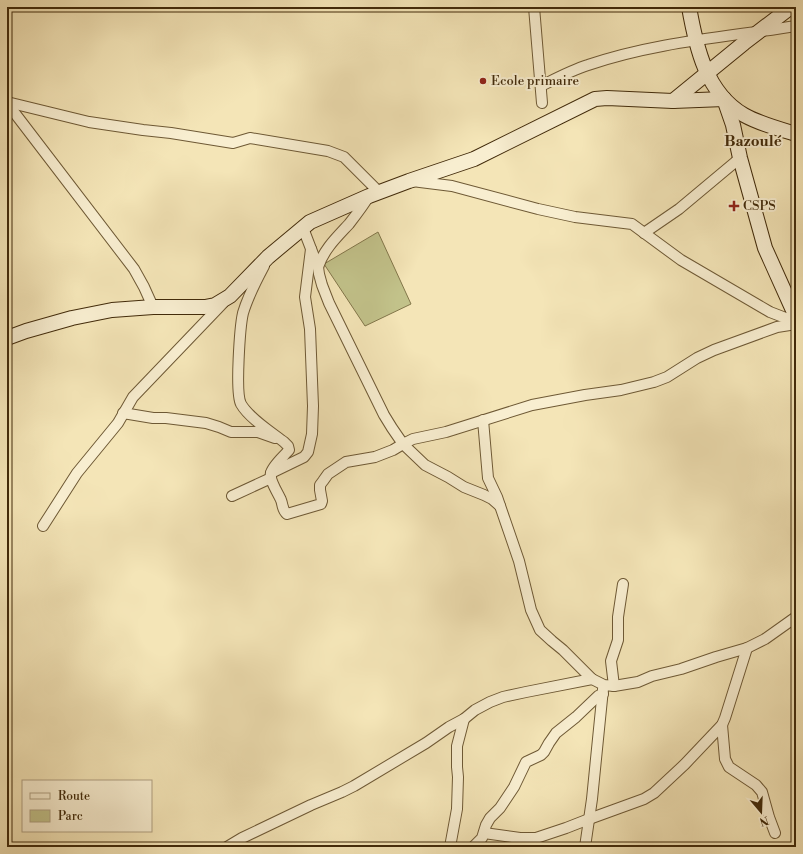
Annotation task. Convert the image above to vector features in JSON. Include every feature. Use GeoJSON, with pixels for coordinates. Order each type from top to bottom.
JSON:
{"type":"FeatureCollection","features":[{"type":"Feature","properties":{"kind":"street"},"geometry":{"type":"LineString","coordinates":[[534,7],[542,103]]}},
{"type":"Feature","properties":{"kind":"street"},"geometry":{"type":"LineString","coordinates":[[689,7],[695,40],[702,60],[714,86],[724,98],[733,107],[745,115],[796,134]]}},
{"type":"Feature","properties":{"kind":"street"},"geometry":{"type":"LineString","coordinates":[[672,100],[791,7]]}},
{"type":"Feature","properties":{"kind":"street"},"geometry":{"type":"LineString","coordinates":[[541,86],[571,71],[615,56],[695,40],[796,26]]}},
{"type":"Feature","properties":{"kind":"street"},"geometry":{"type":"LineString","coordinates":[[43,526],[77,474],[118,423],[133,397],[268,257],[310,222],[408,180],[474,159],[595,100],[607,98],[672,100],[724,98]]}},
{"type":"Feature","properties":{"kind":"street"},"geometry":{"type":"LineString","coordinates":[[724,98],[733,125],[740,158],[765,248],[796,318]]}},
{"type":"Feature","properties":{"kind":"street"},"geometry":{"type":"LineString","coordinates":[[7,102],[89,122],[233,143],[250,138],[328,152],[344,157],[374,194]]}},
{"type":"Feature","properties":{"kind":"street"},"geometry":{"type":"LineString","coordinates":[[7,102],[134,269],[153,307]]}},
{"type":"Feature","properties":{"kind":"street"},"geometry":{"type":"LineString","coordinates":[[644,234],[679,208],[740,158]]}},
{"type":"Feature","properties":{"kind":"street"},"geometry":{"type":"LineString","coordinates":[[408,180],[452,186],[538,209],[575,217],[632,224],[681,260],[770,312],[796,323]]}},
{"type":"Feature","properties":{"kind":"street"},"geometry":{"type":"LineString","coordinates":[[318,266],[327,248],[374,194]]}},
{"type":"Feature","properties":{"kind":"street"},"geometry":{"type":"LineString","coordinates":[[303,228],[318,266],[322,285],[329,303],[381,408],[403,444],[425,465],[464,487],[492,499],[500,506]]}},
{"type":"Feature","properties":{"kind":"street"},"geometry":{"type":"LineString","coordinates":[[232,496],[304,457],[308,452],[312,434],[313,406],[310,329],[305,297],[311,248]]}},
{"type":"Feature","properties":{"kind":"street"},"geometry":{"type":"LineString","coordinates":[[268,257],[243,314],[239,355],[238,398],[244,409],[253,418],[288,446],[289,450],[273,468],[271,476],[281,500],[283,510],[287,514],[321,504],[320,485],[328,474],[346,462],[386,454],[413,439],[446,432],[532,405],[621,390],[654,382],[667,377],[697,358],[714,350],[777,327],[796,323]]}},
{"type":"Feature","properties":{"kind":"street"},"geometry":{"type":"LineString","coordinates":[[7,338],[72,318],[112,310],[153,307],[205,307],[215,304],[230,296]]}},
{"type":"Feature","properties":{"kind":"street"},"geometry":{"type":"LineString","coordinates":[[123,413],[153,418],[206,422],[231,432],[258,432],[284,442]]}},
{"type":"Feature","properties":{"kind":"street"},"geometry":{"type":"LineString","coordinates":[[483,420],[488,478],[500,506],[519,561],[531,610],[540,630],[563,650],[592,679],[607,688]]}},
{"type":"Feature","properties":{"kind":"street"},"geometry":{"type":"LineString","coordinates":[[586,847],[611,661],[618,640],[618,617],[623,584]]}},
{"type":"Feature","properties":{"kind":"street"},"geometry":{"type":"LineString","coordinates":[[473,847],[482,838],[490,818],[500,808],[514,787],[526,762],[541,755],[556,733],[576,717],[607,688],[638,682],[652,676],[681,670],[716,657],[747,648],[766,639],[796,617]]}},
{"type":"Feature","properties":{"kind":"street"},"geometry":{"type":"LineString","coordinates":[[484,833],[520,838],[536,838],[644,799],[654,793],[685,764],[722,725],[747,648]]}},
{"type":"Feature","properties":{"kind":"street"},"geometry":{"type":"LineString","coordinates":[[227,847],[242,838],[354,786],[426,743],[449,727],[464,719],[475,710],[490,702],[503,697],[592,679]]}},
{"type":"Feature","properties":{"kind":"street"},"geometry":{"type":"LineString","coordinates":[[450,847],[457,809],[457,746],[464,719]]}},
{"type":"Feature","properties":{"kind":"street"},"geometry":{"type":"LineString","coordinates":[[722,725],[725,759],[727,764],[729,767],[756,785],[762,792],[775,833]]}},
{"type":"Feature","properties":{"kind":"green space"},"geometry":{"type":"Polygon","coordinates":[[[378,232],[411,304],[365,326],[324,264],[378,232]]]}},
{"type":"Feature","properties":{"kind":"place","name":"Ecole primaire"},"geometry":{"type":"Point","coordinates":[483,81]}},
{"type":"Feature","properties":{"kind":"place","name":"CSPS"},"geometry":{"type":"Point","coordinates":[734,206]}},
{"type":"Feature","properties":{"kind":"district","name":"Bazoulé"},"geometry":{"type":"Point","coordinates":[753,141]}}]}
